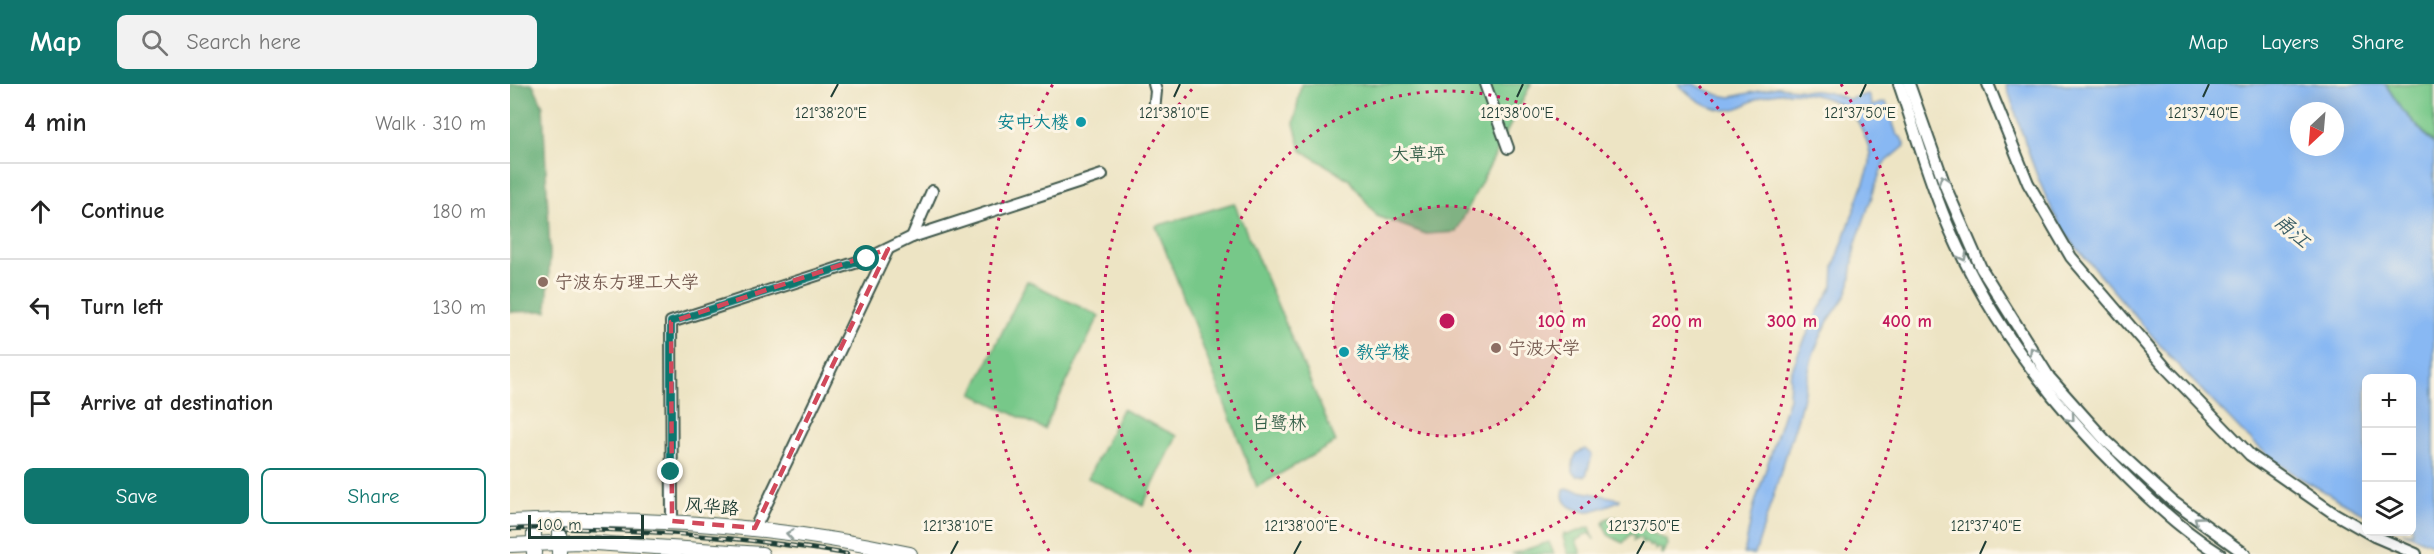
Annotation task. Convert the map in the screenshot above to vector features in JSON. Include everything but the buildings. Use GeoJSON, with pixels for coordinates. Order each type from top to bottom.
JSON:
{"type":"FeatureCollection","features":[{"type":"Feature","properties":{"kind":"main road"},"geometry":{"type":"LineString","coordinates":[[558,520],[559,548]]}},
{"type":"Feature","properties":{"kind":"main road"},"geometry":{"type":"LineString","coordinates":[[534,521],[534,549]]}},
{"type":"Feature","properties":{"kind":"main road","name":"风华路"},"geometry":{"type":"LineString","coordinates":[[510,522],[672,521],[755,528],[910,554]]}},
{"type":"Feature","properties":{"kind":"main road"},"geometry":{"type":"LineString","coordinates":[[510,545],[534,549],[559,548],[579,542],[762,554]]}},
{"type":"Feature","properties":{"kind":"street"},"geometry":{"type":"LineString","coordinates":[[1154,84],[1156,91],[1154,111]]}},
{"type":"Feature","properties":{"kind":"street"},"geometry":{"type":"LineString","coordinates":[[1485,84],[1508,148]]}},
{"type":"Feature","properties":{"kind":"street"},"geometry":{"type":"LineString","coordinates":[[1899,84],[1933,190],[1951,231],[1975,280],[2013,343],[2052,395],[2097,448],[2157,507],[2192,537],[2220,554]]}},
{"type":"Feature","properties":{"kind":"street"},"geometry":{"type":"LineString","coordinates":[[1909,84],[1946,188],[1981,268],[2049,377],[2105,440],[2172,501],[2245,554]]}},
{"type":"Feature","properties":{"kind":"street"},"geometry":{"type":"LineString","coordinates":[[1988,84],[2028,183],[2071,257],[2164,367],[2250,455],[2332,512],[2374,536],[2416,554]]}},
{"type":"Feature","properties":{"kind":"street"},"geometry":{"type":"LineString","coordinates":[[672,521],[671,322],[867,259],[912,237],[1102,175]]}},
{"type":"Feature","properties":{"kind":"street"},"geometry":{"type":"LineString","coordinates":[[912,237],[932,191]]}},
{"type":"Feature","properties":{"kind":"street"},"geometry":{"type":"LineString","coordinates":[[755,528],[888,249]]}},
{"type":"Feature","properties":{"kind":"highlighted area"},"geometry":{"type":"Polygon","coordinates":[[[888,249],[755,528],[672,521],[671,322],[888,249]]]}},
{"type":"Feature","properties":{"kind":"green space"},"geometry":{"type":"Polygon","coordinates":[[[510,84],[533,84],[543,106],[550,254],[547,311],[510,312],[510,84]]]}},
{"type":"Feature","properties":{"kind":"green space","name":"大草坪"},"geometry":{"type":"Polygon","coordinates":[[[1301,84],[1531,84],[1456,232],[1426,234],[1377,216],[1350,180],[1301,150],[1294,124],[1301,84]]]}},
{"type":"Feature","properties":{"kind":"green space"},"geometry":{"type":"Polygon","coordinates":[[[2386,84],[2434,84],[2434,143],[2400,107],[2386,84]]]}},
{"type":"Feature","properties":{"kind":"green space","name":"白鹭林"},"geometry":{"type":"Polygon","coordinates":[[[1234,203],[1336,442],[1257,487],[1156,226],[1234,203]]]}},
{"type":"Feature","properties":{"kind":"green space"},"geometry":{"type":"Polygon","coordinates":[[[1027,281],[1099,316],[1044,429],[972,394],[1027,281]]]}},
{"type":"Feature","properties":{"kind":"green space"},"geometry":{"type":"Polygon","coordinates":[[[1122,409],[1177,436],[1143,505],[1088,478],[1122,409]]]}},
{"type":"Feature","properties":{"kind":"green space"},"geometry":{"type":"Polygon","coordinates":[[[1612,517],[1620,518],[1667,540],[1668,545],[1663,554],[1662,549],[1656,550],[1652,544],[1650,547],[1645,541],[1641,543],[1642,539],[1634,540],[1635,536],[1631,534],[1623,543],[1608,535],[1603,523],[1612,517]]]}},
{"type":"Feature","properties":{"kind":"green space"},"geometry":{"type":"Polygon","coordinates":[[[1590,527],[1594,540],[1590,533],[1582,536],[1576,540],[1581,554],[1568,554],[1564,533],[1567,535],[1590,527]]]}},
{"type":"Feature","properties":{"kind":"green space"},"geometry":{"type":"Polygon","coordinates":[[[1549,542],[1554,554],[1512,554],[1549,542]]]}},
{"type":"Feature","properties":{"kind":"water"},"geometry":{"type":"Polygon","coordinates":[[[1678,84],[1693,84],[1718,95],[1731,97],[1777,87],[1826,92],[1849,99],[1868,94],[1872,106],[1886,102],[1897,135],[1901,137],[1905,146],[1885,163],[1881,170],[1855,246],[1850,284],[1845,297],[1828,321],[1813,354],[1798,417],[1755,554],[1744,554],[1753,509],[1789,398],[1790,376],[1818,311],[1833,286],[1834,267],[1869,168],[1870,153],[1861,128],[1854,117],[1833,101],[1805,93],[1777,93],[1726,110],[1700,102],[1678,84]]]}},
{"type":"Feature","properties":{"kind":"water","name":"甬江"},"geometry":{"type":"Polygon","coordinates":[[[2006,84],[2385,84],[2400,107],[2434,145],[2434,545],[2413,536],[2416,536],[2416,374],[2362,374],[2362,513],[2302,479],[2271,458],[2241,431],[2171,358],[2070,240],[2040,184],[2006,84]]]}},
{"type":"Feature","properties":{"kind":"water"},"geometry":{"type":"Polygon","coordinates":[[[1585,449],[1592,455],[1586,476],[1577,476],[1573,472],[1573,461],[1577,453],[1585,449]]]}},
{"type":"Feature","properties":{"kind":"water"},"geometry":{"type":"Polygon","coordinates":[[[1564,490],[1620,499],[1590,511],[1580,510],[1570,506],[1564,500],[1564,490]]]}},
{"type":"Feature","properties":{"kind":"railway"},"geometry":{"type":"LineString","coordinates":[[510,529],[587,529],[687,535],[847,554]]}},
{"type":"Feature","properties":{"kind":"place","name":"安中大楼"},"geometry":{"type":"Point","coordinates":[1081,122]}},
{"type":"Feature","properties":{"kind":"place","name":"宁波东方理工大学"},"geometry":{"type":"Point","coordinates":[543,282]}},
{"type":"Feature","properties":{"kind":"place","name":"宁波大学"},"geometry":{"type":"Point","coordinates":[1496,348]}},
{"type":"Feature","properties":{"kind":"place","name":"教学楼"},"geometry":{"type":"Point","coordinates":[1344,352]}},
{"type":"Feature","properties":{"kind":"route"},"geometry":{"type":"LineString","coordinates":[[671,472],[671,322],[867,259]]}}]}
